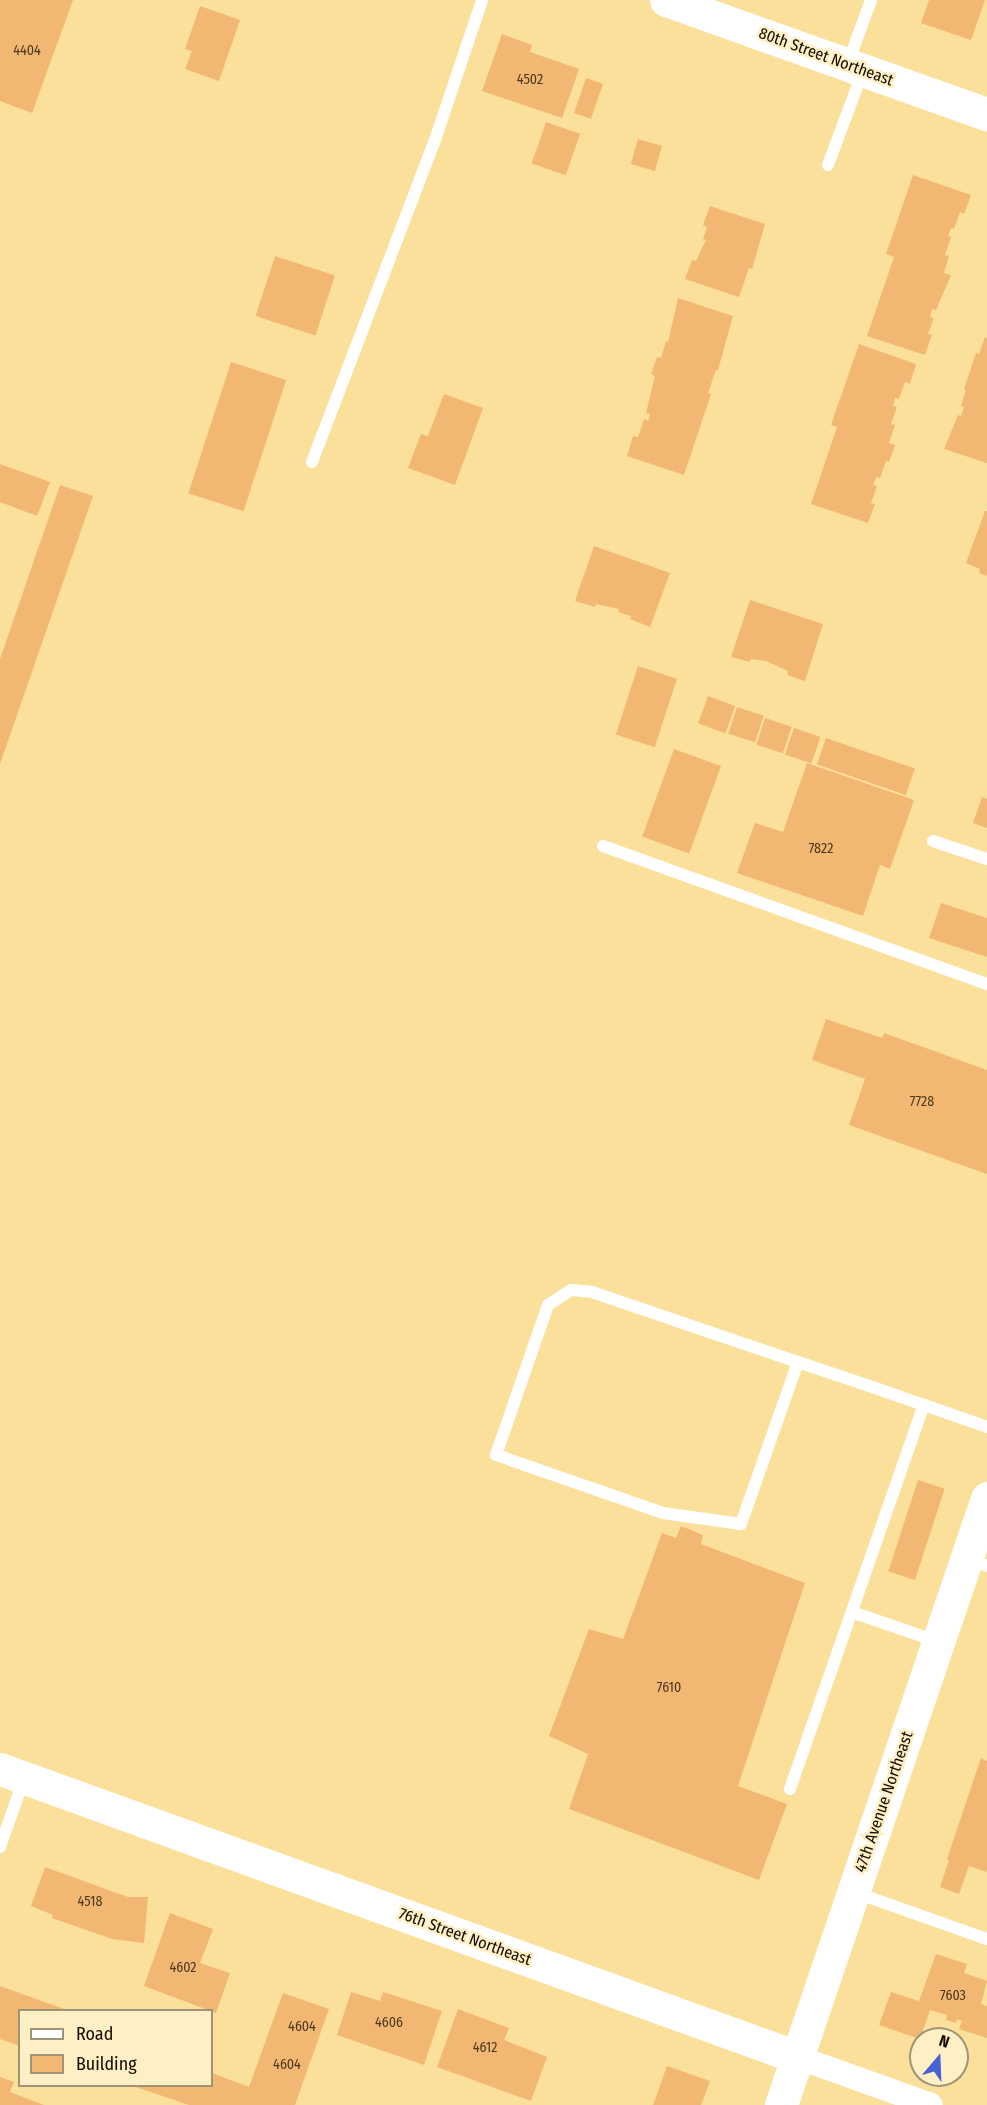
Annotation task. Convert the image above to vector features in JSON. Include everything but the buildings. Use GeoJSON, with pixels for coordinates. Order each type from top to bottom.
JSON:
{"type":"FeatureCollection","features":[{"type":"Feature","properties":{"kind":"street","name":"80th Street Northeast"},"geometry":{"type":"LineString","coordinates":[[666,0],[987,114]]}},
{"type":"Feature","properties":{"kind":"street","name":"47th Avenue Northeast"},"geometry":{"type":"LineString","coordinates":[[781,2105],[938,1642],[977,1563],[987,1498]]}},
{"type":"Feature","properties":{"kind":"street","name":"76th Street Northeast"},"geometry":{"type":"LineString","coordinates":[[12,1773],[931,2105]]}},
{"type":"Feature","properties":{"kind":"lane"},"geometry":{"type":"LineString","coordinates":[[312,462],[434,143],[482,0]]}},
{"type":"Feature","properties":{"kind":"lane"},"geometry":{"type":"LineString","coordinates":[[828,165],[871,0]]}},
{"type":"Feature","properties":{"kind":"lane"},"geometry":{"type":"LineString","coordinates":[[933,841],[987,859]]}},
{"type":"Feature","properties":{"kind":"lane"},"geometry":{"type":"LineString","coordinates":[[603,846],[987,984]]}},
{"type":"Feature","properties":{"kind":"lane"},"geometry":{"type":"LineString","coordinates":[[798,1362],[741,1524],[663,1513],[496,1455],[548,1305],[571,1290],[592,1292],[798,1362],[924,1405],[987,1427]]}},
{"type":"Feature","properties":{"kind":"lane"},"geometry":{"type":"LineString","coordinates":[[790,1790],[924,1405]]}},
{"type":"Feature","properties":{"kind":"lane"},"geometry":{"type":"LineString","coordinates":[[852,1612],[938,1642]]}},
{"type":"Feature","properties":{"kind":"lane"},"geometry":{"type":"LineString","coordinates":[[0,1847],[12,1773]]}},
{"type":"Feature","properties":{"kind":"lane"},"geometry":{"type":"LineString","coordinates":[[853,1892],[987,1939]]}}]}
